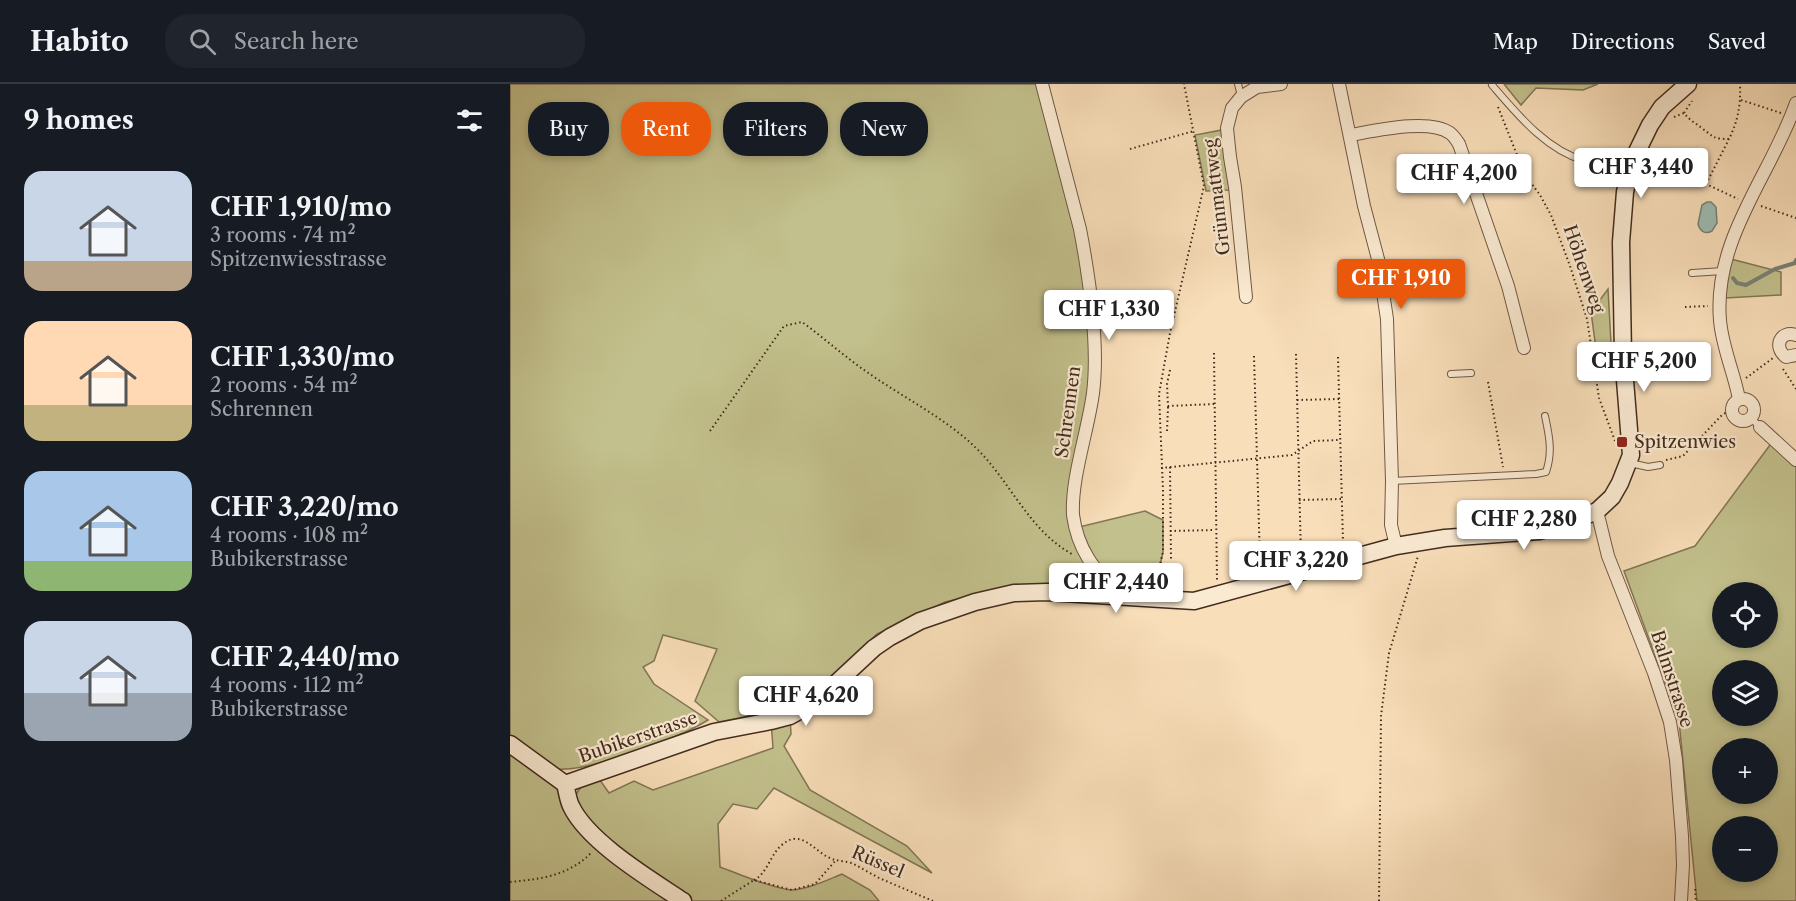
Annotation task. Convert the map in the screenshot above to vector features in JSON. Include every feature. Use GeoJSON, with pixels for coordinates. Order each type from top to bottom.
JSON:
{"type":"FeatureCollection","features":[{"type":"Feature","properties":{"kind":"street","name":"Schrennen"},"geometry":{"type":"LineString","coordinates":[[1041,84],[1085,253],[1094,346],[1093,393],[1077,475],[1073,515],[1078,536],[1089,560],[1111,588],[1110,597]]}},
{"type":"Feature","properties":{"kind":"street","name":"Grünmattweg"},"geometry":{"type":"LineString","coordinates":[[1246,297],[1227,128],[1240,90],[1281,84]]}},
{"type":"Feature","properties":{"kind":"street"},"geometry":{"type":"LineString","coordinates":[[1339,84],[1364,206],[1378,259],[1387,319],[1392,481],[1391,525],[1396,546]]}},
{"type":"Feature","properties":{"kind":"street","name":"Bubikerstrasse"},"geometry":{"type":"LineString","coordinates":[[510,744],[565,784],[714,732],[790,716],[817,701],[874,648],[890,637],[939,614],[975,602],[1014,593],[1047,592],[1194,601],[1396,546],[1539,531],[1560,526],[1597,511],[1612,497],[1629,463],[1631,444],[1623,355],[1621,243],[1625,192],[1631,164],[1650,125],[1662,107],[1688,84]]}},
{"type":"Feature","properties":{"kind":"street"},"geometry":{"type":"LineString","coordinates":[[1796,103],[1728,251],[1719,294],[1720,321],[1736,399],[1745,399],[1754,406],[1755,422],[1796,460]]}},
{"type":"Feature","properties":{"kind":"street"},"geometry":{"type":"LineString","coordinates":[[1350,135],[1414,127],[1428,127],[1451,134],[1459,144],[1476,192],[1508,286],[1524,348]]}},
{"type":"Feature","properties":{"kind":"street"},"geometry":{"type":"LineString","coordinates":[[1787,355],[1778,347],[1779,341],[1789,333],[1796,335]]}},
{"type":"Feature","properties":{"kind":"street","name":"Balmstrasse"},"geometry":{"type":"LineString","coordinates":[[1597,511],[1608,556],[1654,673],[1670,722],[1676,760],[1682,836],[1681,901]]}},
{"type":"Feature","properties":{"kind":"street"},"geometry":{"type":"LineString","coordinates":[[565,784],[570,805],[582,824],[601,842],[683,901]]}},
{"type":"Feature","properties":{"kind":"lane"},"geometry":{"type":"LineString","coordinates":[[1492,85],[1532,128],[1567,154],[1590,162],[1631,164]]}},
{"type":"Feature","properties":{"kind":"lane"},"geometry":{"type":"LineString","coordinates":[[1692,273],[1723,271]]}},
{"type":"Feature","properties":{"kind":"lane"},"geometry":{"type":"LineString","coordinates":[[1451,374],[1471,373]]}},
{"type":"Feature","properties":{"kind":"lane"},"geometry":{"type":"LineString","coordinates":[[1392,481],[1545,472],[1549,462],[1550,441],[1545,416]]}},
{"type":"Feature","properties":{"kind":"lane"},"geometry":{"type":"LineString","coordinates":[[1629,463],[1648,467],[1660,465]]}},
{"type":"Feature","properties":{"kind":"path"},"geometry":{"type":"LineString","coordinates":[[1154,600],[1155,584],[1163,552],[1159,400],[1163,366],[1204,186],[1184,84]]}},
{"type":"Feature","properties":{"kind":"path"},"geometry":{"type":"LineString","coordinates":[[1706,184],[1735,126],[1741,100],[1740,84]]}},
{"type":"Feature","properties":{"kind":"path","name":"Höhenweg"},"geometry":{"type":"LineString","coordinates":[[1492,85],[1500,115],[1525,175],[1551,215],[1580,298],[1587,319],[1599,398],[1614,437]]}},
{"type":"Feature","properties":{"kind":"path"},"geometry":{"type":"LineString","coordinates":[[1741,100],[1777,112]]}},
{"type":"Feature","properties":{"kind":"path"},"geometry":{"type":"LineString","coordinates":[[1671,118],[1684,113],[1710,136],[1729,139]]}},
{"type":"Feature","properties":{"kind":"path"},"geometry":{"type":"LineString","coordinates":[[1130,149],[1194,131]]}},
{"type":"Feature","properties":{"kind":"path"},"geometry":{"type":"LineString","coordinates":[[1631,164],[1695,175],[1706,184],[1732,197],[1796,218]]}},
{"type":"Feature","properties":{"kind":"path"},"geometry":{"type":"LineString","coordinates":[[1476,192],[1525,175]]}},
{"type":"Feature","properties":{"kind":"path"},"geometry":{"type":"LineString","coordinates":[[1685,307],[1709,305]]}},
{"type":"Feature","properties":{"kind":"path"},"geometry":{"type":"LineString","coordinates":[[710,431],[784,326],[802,322],[867,372],[937,417],[980,452],[1038,525],[1053,540],[1070,553],[1089,560]]}},
{"type":"Feature","properties":{"kind":"path"},"geometry":{"type":"LineString","coordinates":[[1214,353],[1217,578]]}},
{"type":"Feature","properties":{"kind":"path"},"geometry":{"type":"LineString","coordinates":[[1296,354],[1301,561]]}},
{"type":"Feature","properties":{"kind":"path"},"geometry":{"type":"LineString","coordinates":[[1660,465],[1665,461],[1683,456],[1736,399],[1747,376],[1787,355]]}},
{"type":"Feature","properties":{"kind":"path"},"geometry":{"type":"LineString","coordinates":[[1787,355],[1783,369],[1796,389]]}},
{"type":"Feature","properties":{"kind":"path"},"geometry":{"type":"LineString","coordinates":[[1254,356],[1260,561]]}},
{"type":"Feature","properties":{"kind":"path"},"geometry":{"type":"LineString","coordinates":[[1338,357],[1342,542]]}},
{"type":"Feature","properties":{"kind":"path"},"geometry":{"type":"LineString","coordinates":[[1167,431],[1167,384],[1170,370]]}},
{"type":"Feature","properties":{"kind":"path"},"geometry":{"type":"LineString","coordinates":[[1488,382],[1504,475]]}},
{"type":"Feature","properties":{"kind":"path"},"geometry":{"type":"LineString","coordinates":[[1297,400],[1339,399]]}},
{"type":"Feature","properties":{"kind":"path"},"geometry":{"type":"LineString","coordinates":[[1167,406],[1215,404]]}},
{"type":"Feature","properties":{"kind":"path"},"geometry":{"type":"LineString","coordinates":[[1161,468],[1292,455],[1313,441],[1339,440]]}},
{"type":"Feature","properties":{"kind":"path"},"geometry":{"type":"LineString","coordinates":[[1170,467],[1171,560]]}},
{"type":"Feature","properties":{"kind":"path"},"geometry":{"type":"LineString","coordinates":[[1299,500],[1341,499]]}},
{"type":"Feature","properties":{"kind":"path"},"geometry":{"type":"LineString","coordinates":[[1170,531],[1217,530]]}},
{"type":"Feature","properties":{"kind":"path"},"geometry":{"type":"LineString","coordinates":[[1379,901],[1381,716],[1389,653],[1418,559],[1420,542]]}},
{"type":"Feature","properties":{"kind":"path"},"geometry":{"type":"LineString","coordinates":[[721,901],[760,878],[772,854],[787,841],[802,839],[811,843],[828,858],[836,860]]}},
{"type":"Feature","properties":{"kind":"path"},"geometry":{"type":"LineString","coordinates":[[510,882],[534,879],[569,870],[580,863],[601,842]]}},
{"type":"Feature","properties":{"kind":"path","name":"Rüssel"},"geometry":{"type":"LineString","coordinates":[[754,880],[792,890],[815,884],[836,860],[852,863],[879,878],[933,901]]}},
{"type":"Feature","properties":{"kind":"shaded area"},"geometry":{"type":"Polygon","coordinates":[[[510,84],[1039,84],[1082,253],[1092,366],[1070,515],[1104,588],[1060,584],[1012,586],[945,602],[877,634],[828,680],[782,709],[719,722],[695,701],[717,649],[663,635],[654,661],[643,667],[654,684],[708,720],[677,736],[612,760],[572,768],[553,768],[510,739],[510,84]]]}},
{"type":"Feature","properties":{"kind":"shaded area"},"geometry":{"type":"Polygon","coordinates":[[[1504,84],[1598,84],[1583,90],[1536,88],[1521,105],[1504,84]]]}},
{"type":"Feature","properties":{"kind":"shaded area"},"geometry":{"type":"Polygon","coordinates":[[[1222,130],[1225,163],[1231,187],[1229,190],[1206,191],[1195,135],[1222,130]]]}},
{"type":"Feature","properties":{"kind":"shaded area"},"geometry":{"type":"Polygon","coordinates":[[[1731,259],[1781,272],[1781,295],[1725,298],[1731,259]]]}},
{"type":"Feature","properties":{"kind":"shaded area"},"geometry":{"type":"Polygon","coordinates":[[[1608,289],[1612,361],[1597,356],[1591,312],[1608,289]]]}},
{"type":"Feature","properties":{"kind":"shaded area"},"geometry":{"type":"Polygon","coordinates":[[[1773,441],[1796,464],[1796,901],[1697,901],[1679,721],[1624,571],[1695,546],[1773,441]]]}},
{"type":"Feature","properties":{"kind":"shaded area"},"geometry":{"type":"Polygon","coordinates":[[[1145,511],[1163,520],[1163,552],[1154,593],[1110,597],[1075,528],[1145,511]]]}},
{"type":"Feature","properties":{"kind":"shaded area"},"geometry":{"type":"Polygon","coordinates":[[[790,716],[791,734],[784,746],[810,790],[907,846],[932,873],[774,788],[757,809],[733,804],[718,824],[720,867],[767,884],[792,890],[811,886],[842,874],[870,890],[879,901],[510,901],[510,744],[565,784],[570,804],[582,785],[600,780],[609,793],[634,781],[653,790],[773,748],[771,721],[790,716]]]}},
{"type":"Feature","properties":{"kind":"water"},"geometry":{"type":"Polygon","coordinates":[[[1711,202],[1716,207],[1717,223],[1712,231],[1707,233],[1701,230],[1698,224],[1702,205],[1711,202]]]}},
{"type":"Feature","properties":{"kind":"waterway"},"geometry":{"type":"LineString","coordinates":[[1733,278],[1737,283],[1746,285],[1775,269],[1795,263],[1796,260]]}},
{"type":"Feature","properties":{"kind":"place","name":"Spitzenwies"},"geometry":{"type":"Point","coordinates":[1622,442]}}]}
